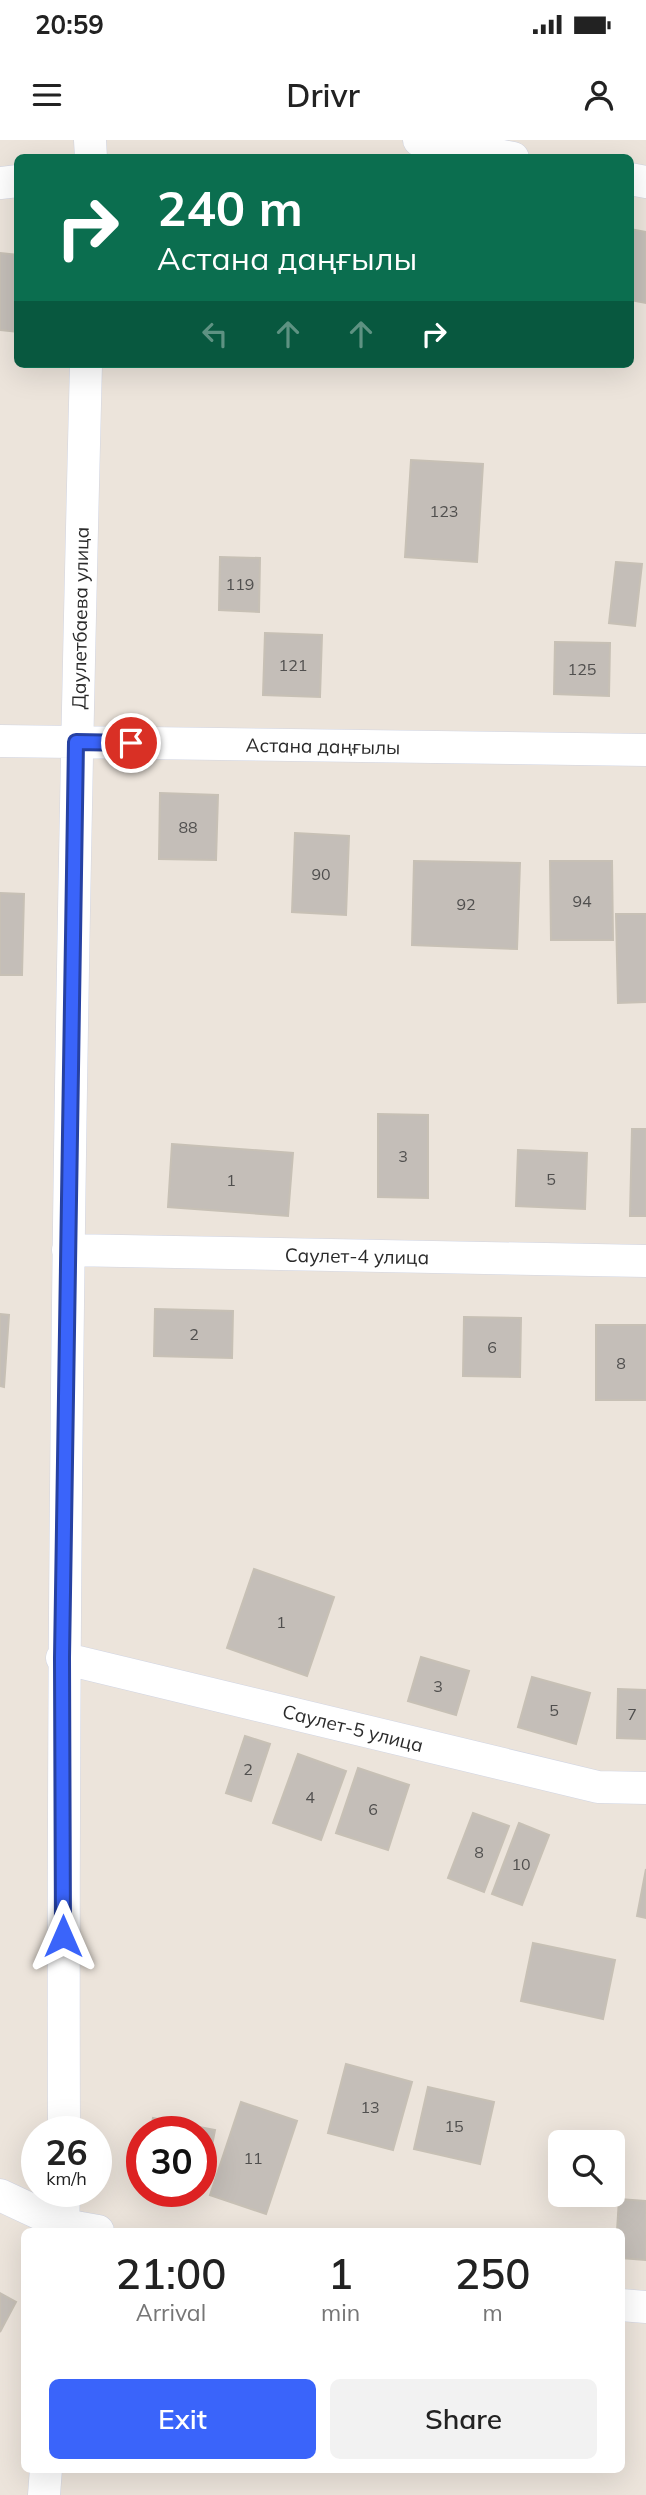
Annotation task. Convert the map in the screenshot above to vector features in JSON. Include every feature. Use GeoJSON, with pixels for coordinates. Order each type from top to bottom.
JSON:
{"type":"FeatureCollection","features":[{"type":"Feature","properties":{"kind":"street"},"geometry":{"type":"LineString","coordinates":[[419,140],[492,154]]}},
{"type":"Feature","properties":{"kind":"street","name":"Даулетбаева улица"},"geometry":{"type":"LineString","coordinates":[[64,2116],[62,1658],[76,742],[86,368]]}},
{"type":"Feature","properties":{"kind":"street","name":"Астана даңғылы"},"geometry":{"type":"LineString","coordinates":[[0,741],[646,750]]}},
{"type":"Feature","properties":{"kind":"street","name":"Саулет-4 улица"},"geometry":{"type":"LineString","coordinates":[[68,1250],[646,1261]]}},
{"type":"Feature","properties":{"kind":"street","name":"Саулет-5 улица"},"geometry":{"type":"LineString","coordinates":[[62,1658],[597,1787],[646,1788]]}},
{"type":"Feature","properties":{"kind":"street"},"geometry":{"type":"LineString","coordinates":[[0,2195],[64,2228],[64,2207]]}},
{"type":"Feature","properties":{"kind":"street"},"geometry":{"type":"LineString","coordinates":[[625,2305],[646,2307]]}},
{"type":"Feature","properties":{"kind":"street"},"geometry":{"type":"LineString","coordinates":[[44,2495],[46,2473]]}},
{"type":"Feature","properties":{"kind":"building"},"geometry":{"type":"Polygon","coordinates":[[[634,230],[646,232],[646,303],[634,301],[634,230]]]}},
{"type":"Feature","properties":{"kind":"building"},"geometry":{"type":"Polygon","coordinates":[[[0,253],[14,255],[14,332],[0,330],[0,253]]]}},
{"type":"Feature","properties":{"kind":"building"},"geometry":{"type":"Polygon","coordinates":[[[411,460],[483,464],[477,562],[405,557],[411,460]]]}},
{"type":"Feature","properties":{"kind":"building"},"geometry":{"type":"Polygon","coordinates":[[[220,557],[260,558],[259,612],[219,610],[220,557]]]}},
{"type":"Feature","properties":{"kind":"building"},"geometry":{"type":"Polygon","coordinates":[[[616,562],[642,564],[635,626],[609,623],[616,562]]]}},
{"type":"Feature","properties":{"kind":"building"},"geometry":{"type":"Polygon","coordinates":[[[265,633],[322,635],[320,697],[263,695],[265,633]]]}},
{"type":"Feature","properties":{"kind":"building"},"geometry":{"type":"Polygon","coordinates":[[[555,642],[610,643],[609,696],[554,694],[555,642]]]}},
{"type":"Feature","properties":{"kind":"building"},"geometry":{"type":"Polygon","coordinates":[[[160,793],[218,795],[216,860],[159,859],[160,793]]]}},
{"type":"Feature","properties":{"kind":"building"},"geometry":{"type":"Polygon","coordinates":[[[295,833],[349,836],[346,915],[292,912],[295,833]]]}},
{"type":"Feature","properties":{"kind":"building"},"geometry":{"type":"Polygon","coordinates":[[[414,861],[520,863],[517,949],[412,945],[414,861]]]}},
{"type":"Feature","properties":{"kind":"building"},"geometry":{"type":"Polygon","coordinates":[[[550,861],[612,861],[613,940],[551,940],[550,861]]]}},
{"type":"Feature","properties":{"kind":"building"},"geometry":{"type":"Polygon","coordinates":[[[0,893],[24,894],[22,975],[0,975],[0,893]]]}},
{"type":"Feature","properties":{"kind":"building"},"geometry":{"type":"Polygon","coordinates":[[[616,914],[646,914],[646,1002],[618,1003],[616,914]]]}},
{"type":"Feature","properties":{"kind":"building"},"geometry":{"type":"Polygon","coordinates":[[[378,1114],[428,1115],[428,1198],[378,1197],[378,1114]]]}},
{"type":"Feature","properties":{"kind":"building"},"geometry":{"type":"Polygon","coordinates":[[[632,1129],[646,1129],[646,1216],[630,1216],[632,1129]]]}},
{"type":"Feature","properties":{"kind":"building"},"geometry":{"type":"Polygon","coordinates":[[[172,1144],[293,1153],[288,1216],[168,1207],[172,1144]]]}},
{"type":"Feature","properties":{"kind":"building"},"geometry":{"type":"Polygon","coordinates":[[[518,1150],[587,1153],[585,1209],[516,1206],[518,1150]]]}},
{"type":"Feature","properties":{"kind":"building"},"geometry":{"type":"Polygon","coordinates":[[[155,1309],[233,1311],[232,1358],[154,1356],[155,1309]]]}},
{"type":"Feature","properties":{"kind":"building"},"geometry":{"type":"Polygon","coordinates":[[[0,1314],[9,1315],[4,1387],[0,1386],[0,1314]]]}},
{"type":"Feature","properties":{"kind":"building"},"geometry":{"type":"Polygon","coordinates":[[[464,1317],[521,1318],[520,1377],[463,1376],[464,1317]]]}},
{"type":"Feature","properties":{"kind":"building"},"geometry":{"type":"Polygon","coordinates":[[[596,1325],[646,1325],[646,1400],[596,1400],[596,1325]]]}},
{"type":"Feature","properties":{"kind":"building"},"geometry":{"type":"Polygon","coordinates":[[[254,1569],[334,1597],[307,1676],[227,1648],[254,1569]]]}},
{"type":"Feature","properties":{"kind":"building"},"geometry":{"type":"Polygon","coordinates":[[[421,1657],[469,1671],[456,1715],[408,1701],[421,1657]]]}},
{"type":"Feature","properties":{"kind":"building"},"geometry":{"type":"Polygon","coordinates":[[[532,1677],[590,1693],[576,1744],[518,1727],[532,1677]]]}},
{"type":"Feature","properties":{"kind":"building"},"geometry":{"type":"Polygon","coordinates":[[[618,1689],[646,1690],[646,1739],[617,1738],[618,1689]]]}},
{"type":"Feature","properties":{"kind":"building"},"geometry":{"type":"Polygon","coordinates":[[[245,1736],[270,1744],[251,1801],[226,1793],[245,1736]]]}},
{"type":"Feature","properties":{"kind":"building"},"geometry":{"type":"Polygon","coordinates":[[[298,1754],[346,1771],[321,1840],[273,1823],[298,1754]]]}},
{"type":"Feature","properties":{"kind":"building"},"geometry":{"type":"Polygon","coordinates":[[[358,1768],[409,1785],[388,1850],[336,1833],[358,1768]]]}},
{"type":"Feature","properties":{"kind":"building"},"geometry":{"type":"Polygon","coordinates":[[[473,1813],[509,1826],[484,1892],[448,1878],[473,1813]]]}},
{"type":"Feature","properties":{"kind":"building"},"geometry":{"type":"Polygon","coordinates":[[[519,1823],[549,1835],[522,1905],[492,1894],[519,1823]]]}},
{"type":"Feature","properties":{"kind":"building"},"geometry":{"type":"Polygon","coordinates":[[[646,1869],[646,1918],[637,1916],[646,1869]]]}},
{"type":"Feature","properties":{"kind":"building"},"geometry":{"type":"Polygon","coordinates":[[[533,1943],[615,1960],[603,2019],[521,2001],[533,1943]]]}},
{"type":"Feature","properties":{"kind":"building"},"geometry":{"type":"Polygon","coordinates":[[[346,2064],[412,2082],[393,2150],[328,2133],[346,2064]]]}},
{"type":"Feature","properties":{"kind":"building"},"geometry":{"type":"Polygon","coordinates":[[[428,2087],[494,2102],[480,2164],[414,2149],[428,2087]]]}},
{"type":"Feature","properties":{"kind":"building"},"geometry":{"type":"Polygon","coordinates":[[[241,2102],[297,2121],[266,2214],[217,2197],[217,2174],[241,2102]]]}},
{"type":"Feature","properties":{"kind":"building"},"geometry":{"type":"Polygon","coordinates":[[[625,2199],[646,2201],[646,2260],[625,2258],[625,2228],[617,2228],[618,2207],[625,2207],[625,2199]]]}},
{"type":"Feature","properties":{"kind":"building"},"geometry":{"type":"Polygon","coordinates":[[[0,2293],[16,2302],[0,2332],[0,2293]]]}},
{"type":"Feature","properties":{"kind":"route"},"geometry":{"type":"LineString","coordinates":[[63,1936],[62,1658],[76,742],[131,743]]}}]}
